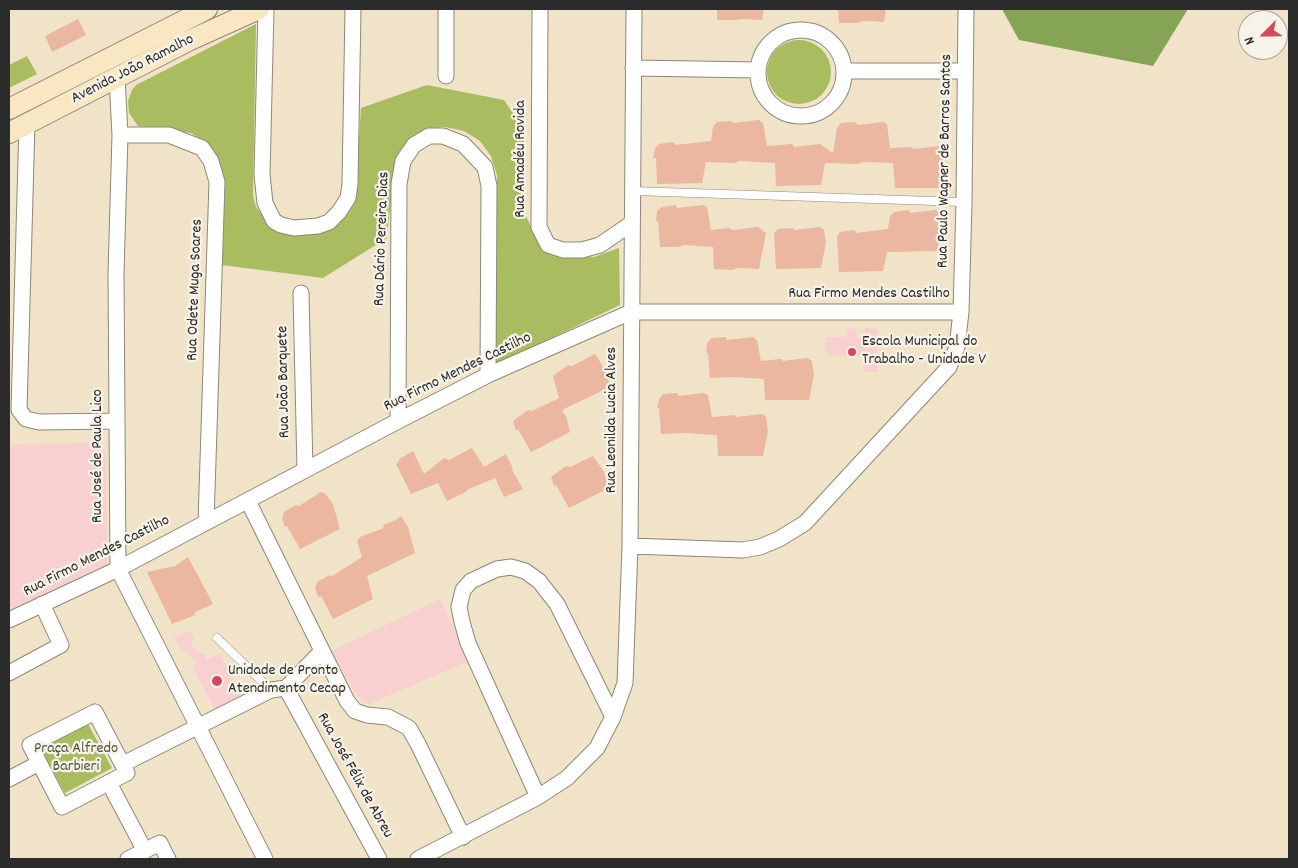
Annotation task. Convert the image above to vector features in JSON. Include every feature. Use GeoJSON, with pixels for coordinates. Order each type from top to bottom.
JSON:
{"type":"FeatureCollection","features":[{"type":"Feature","properties":{"kind":"street","name":"Avenida João Ramalho"},"geometry":{"type":"LineString","coordinates":[[9,109],[207,9]]}},
{"type":"Feature","properties":{"kind":"street","name":"Avenida João Ramalho"},"geometry":{"type":"LineString","coordinates":[[9,133],[188,41],[259,9]]}},
{"type":"Feature","properties":{"kind":"street"},"geometry":{"type":"LineString","coordinates":[[266,9],[262,175],[265,203],[274,221],[294,228],[318,226],[329,222],[339,212],[348,198],[350,184],[353,9]]}},
{"type":"Feature","properties":{"kind":"street"},"geometry":{"type":"LineString","coordinates":[[446,9],[446,76]]}},
{"type":"Feature","properties":{"kind":"street","name":"Rua Amadéu Rovida"},"geometry":{"type":"LineString","coordinates":[[540,9],[539,227],[548,245],[563,250],[582,250],[600,245],[632,223]]}},
{"type":"Feature","properties":{"kind":"street","name":"Rua Leonilda Lucia Alves"},"geometry":{"type":"LineString","coordinates":[[418,859],[538,797],[567,778],[597,748],[613,717],[625,683],[630,546],[634,9]]}},
{"type":"Feature","properties":{"kind":"street","name":"Rua Paulo Wagner de Barros Santos"},"geometry":{"type":"LineString","coordinates":[[630,546],[743,550],[760,547],[779,539],[805,523],[949,367],[957,347],[961,312],[966,9]]}},
{"type":"Feature","properties":{"kind":"street"},"geometry":{"type":"LineString","coordinates":[[794,29],[809,30],[823,35],[834,44],[842,57],[845,72],[842,87],[835,101],[823,111],[808,116],[793,116],[778,110],[767,99],[759,85],[758,70],[761,55],[769,43],[780,34],[794,29]]}},
{"type":"Feature","properties":{"kind":"street"},"geometry":{"type":"LineString","coordinates":[[633,68],[758,70]]}},
{"type":"Feature","properties":{"kind":"street"},"geometry":{"type":"LineString","coordinates":[[845,72],[965,71]]}},
{"type":"Feature","properties":{"kind":"street","name":"Rua José de Paula Lico"},"geometry":{"type":"LineString","coordinates":[[117,77],[120,135],[116,273],[118,568],[265,859]]}},
{"type":"Feature","properties":{"kind":"street"},"geometry":{"type":"LineString","coordinates":[[27,124],[19,410],[26,419],[39,422],[116,421]]}},
{"type":"Feature","properties":{"kind":"street","name":"Rua Odete Muga Soares"},"geometry":{"type":"LineString","coordinates":[[120,135],[169,134],[202,148],[211,161],[217,182],[206,522]]}},
{"type":"Feature","properties":{"kind":"street","name":"Rua Dário Pereira Dias"},"geometry":{"type":"LineString","coordinates":[[398,421],[399,184],[403,160],[414,144],[429,136],[443,136],[463,144],[485,167],[489,186],[488,375]]}},
{"type":"Feature","properties":{"kind":"street","name":"Rua João Barquete"},"geometry":{"type":"LineString","coordinates":[[301,293],[305,470]]}},
{"type":"Feature","properties":{"kind":"street","name":"Rua Firmo Mendes Castilho"},"geometry":{"type":"LineString","coordinates":[[9,620],[118,568],[488,375],[631,312],[961,312]]}},
{"type":"Feature","properties":{"kind":"street"},"geometry":{"type":"LineString","coordinates":[[248,501],[347,701],[355,711],[367,715],[388,717],[409,728],[463,837]]}},
{"type":"Feature","properties":{"kind":"street"},"geometry":{"type":"LineString","coordinates":[[538,797],[468,643],[459,607],[463,590],[471,581],[497,569],[511,566],[525,571],[539,581],[557,604],[613,717]]}},
{"type":"Feature","properties":{"kind":"street"},"geometry":{"type":"LineString","coordinates":[[9,673],[61,645],[42,604]]}},
{"type":"Feature","properties":{"kind":"street"},"geometry":{"type":"LineString","coordinates":[[123,764],[271,690],[286,688],[322,651]]}},
{"type":"Feature","properties":{"kind":"street","name":"Rua José Félix de Abreu"},"geometry":{"type":"LineString","coordinates":[[286,688],[380,859]]}},
{"type":"Feature","properties":{"kind":"street"},"geometry":{"type":"LineString","coordinates":[[95,712],[127,773],[62,807],[39,763],[30,745],[95,712]]}},
{"type":"Feature","properties":{"kind":"street"},"geometry":{"type":"LineString","coordinates":[[9,779],[39,763]]}},
{"type":"Feature","properties":{"kind":"street"},"geometry":{"type":"LineString","coordinates":[[108,783],[145,851]]}},
{"type":"Feature","properties":{"kind":"street"},"geometry":{"type":"LineString","coordinates":[[128,859],[160,843],[168,859]]}},
{"type":"Feature","properties":{"kind":"lane"},"geometry":{"type":"LineString","coordinates":[[633,191],[964,202]]}},
{"type":"Feature","properties":{"kind":"lane"},"geometry":{"type":"LineString","coordinates":[[217,638],[271,690]]}},
{"type":"Feature","properties":{"kind":"shaded area","name":"Escola Municipal do Trabalho - Unidade V"},"geometry":{"type":"Polygon","coordinates":[[[856,328],[857,338],[864,338],[865,328],[878,329],[878,372],[863,372],[863,356],[826,355],[825,337],[846,337],[847,330],[856,328]]]}},
{"type":"Feature","properties":{"kind":"shaded area"},"geometry":{"type":"Polygon","coordinates":[[[101,443],[106,453],[107,572],[9,616],[9,444],[101,443]]]}},
{"type":"Feature","properties":{"kind":"shaded area"},"geometry":{"type":"Polygon","coordinates":[[[440,599],[469,661],[369,704],[358,698],[331,651],[440,599]]]}},
{"type":"Feature","properties":{"kind":"shaded area","name":"Unidade de Pronto Atendimento Cecap"},"geometry":{"type":"Polygon","coordinates":[[[191,631],[194,639],[190,642],[195,650],[205,655],[207,660],[220,653],[241,696],[215,710],[192,666],[199,663],[180,648],[174,637],[191,631]]]}},
{"type":"Feature","properties":{"kind":"green space"},"geometry":{"type":"Polygon","coordinates":[[[1002,9],[1188,9],[1153,66],[1019,40],[1002,9]]]}},
{"type":"Feature","properties":{"kind":"green space"},"geometry":{"type":"Polygon","coordinates":[[[256,24],[253,196],[256,207],[267,221],[292,234],[310,235],[329,230],[345,218],[355,196],[361,108],[427,85],[504,100],[524,129],[524,205],[526,216],[535,235],[564,256],[594,257],[619,248],[620,305],[495,365],[497,175],[491,156],[480,141],[464,131],[445,127],[419,133],[405,144],[395,159],[387,238],[323,278],[222,265],[222,176],[216,154],[206,142],[191,133],[138,126],[129,113],[128,101],[136,85],[256,24]]]}},
{"type":"Feature","properties":{"kind":"green space"},"geometry":{"type":"Polygon","coordinates":[[[793,40],[805,40],[822,49],[829,60],[831,72],[829,84],[822,95],[805,104],[793,104],[781,99],[772,90],[767,78],[767,66],[772,54],[781,45],[793,40]]]}},
{"type":"Feature","properties":{"kind":"green space"},"geometry":{"type":"Polygon","coordinates":[[[27,56],[37,74],[9,88],[9,65],[27,56]]]}},
{"type":"Feature","properties":{"kind":"green space","name":"Praça Alfredo Barbieri"},"geometry":{"type":"Polygon","coordinates":[[[88,724],[112,768],[65,793],[41,749],[88,724]]]}},
{"type":"Feature","properties":{"kind":"building"},"geometry":{"type":"Polygon","coordinates":[[[717,9],[764,9],[762,20],[717,20],[717,9]]]}},
{"type":"Feature","properties":{"kind":"building"},"geometry":{"type":"Polygon","coordinates":[[[838,9],[886,9],[884,22],[839,23],[838,9]]]}},
{"type":"Feature","properties":{"kind":"building"},"geometry":{"type":"Polygon","coordinates":[[[78,19],[86,35],[52,52],[45,36],[78,19]]]}},
{"type":"Feature","properties":{"kind":"building"},"geometry":{"type":"Polygon","coordinates":[[[759,120],[763,123],[767,146],[792,144],[794,147],[820,144],[833,153],[837,128],[841,123],[856,122],[857,125],[883,122],[887,124],[890,148],[911,147],[913,149],[938,146],[942,149],[944,162],[939,188],[895,188],[893,163],[864,162],[858,164],[825,163],[821,185],[776,186],[775,163],[740,161],[734,163],[706,162],[702,183],[657,184],[656,158],[653,158],[655,148],[659,144],[673,142],[675,145],[711,141],[713,127],[717,122],[732,121],[733,123],[759,120]]]}},
{"type":"Feature","properties":{"kind":"building"},"geometry":{"type":"Polygon","coordinates":[[[676,205],[677,208],[703,205],[707,207],[711,230],[758,227],[766,233],[759,269],[714,269],[713,247],[684,245],[660,247],[658,221],[656,221],[657,211],[662,207],[676,205]]]}},
{"type":"Feature","properties":{"kind":"building"},"geometry":{"type":"Polygon","coordinates":[[[909,210],[910,213],[936,210],[940,213],[942,226],[937,251],[887,252],[883,271],[839,272],[837,236],[840,232],[855,230],[856,233],[888,229],[890,216],[894,212],[909,210]]]}},
{"type":"Feature","properties":{"kind":"building"},"geometry":{"type":"Polygon","coordinates":[[[820,227],[824,230],[826,243],[821,268],[776,269],[774,233],[778,229],[793,228],[794,230],[820,227]]]}},
{"type":"Feature","properties":{"kind":"building"},"geometry":{"type":"Polygon","coordinates":[[[726,337],[727,340],[753,337],[757,340],[761,361],[808,358],[812,361],[814,375],[809,400],[765,400],[764,379],[710,378],[708,353],[706,353],[707,343],[712,338],[726,337]]]}},
{"type":"Feature","properties":{"kind":"building"},"geometry":{"type":"Polygon","coordinates":[[[595,354],[606,371],[610,387],[564,409],[562,411],[566,416],[570,432],[531,452],[518,429],[516,431],[513,421],[528,410],[532,411],[559,398],[553,376],[568,365],[572,366],[595,354]]]}},
{"type":"Feature","properties":{"kind":"building"},"geometry":{"type":"Polygon","coordinates":[[[677,393],[679,396],[704,393],[708,395],[712,417],[762,414],[766,417],[768,431],[763,456],[718,456],[717,435],[661,434],[659,408],[657,408],[659,399],[663,394],[677,393]]]}},
{"type":"Feature","properties":{"kind":"building"},"geometry":{"type":"Polygon","coordinates":[[[472,448],[484,467],[506,454],[512,470],[523,489],[504,497],[495,478],[447,501],[438,483],[411,494],[396,464],[399,462],[399,459],[413,451],[424,474],[444,458],[449,460],[472,448]]]}},
{"type":"Feature","properties":{"kind":"building"},"geometry":{"type":"Polygon","coordinates":[[[593,456],[604,472],[609,488],[569,508],[556,485],[554,486],[551,477],[566,466],[570,467],[593,456]]]}},
{"type":"Feature","properties":{"kind":"building"},"geometry":{"type":"Polygon","coordinates":[[[321,492],[325,493],[333,504],[340,529],[300,549],[287,526],[285,527],[282,518],[284,512],[296,505],[299,506],[321,492]]]}},
{"type":"Feature","properties":{"kind":"building"},"geometry":{"type":"Polygon","coordinates":[[[401,516],[408,527],[415,553],[367,576],[373,599],[333,619],[321,596],[318,597],[315,588],[317,582],[330,575],[332,576],[362,557],[357,541],[360,537],[384,528],[383,525],[401,516]]]}},
{"type":"Feature","properties":{"kind":"building"},"geometry":{"type":"Polygon","coordinates":[[[188,557],[213,604],[195,612],[195,615],[172,624],[147,572],[175,566],[188,557]]]}},
{"type":"Feature","properties":{"kind":"place","name":"Escola Municipal do Trabalho - Unidade V"},"geometry":{"type":"Point","coordinates":[852,352]}},
{"type":"Feature","properties":{"kind":"place","name":"Unidade de Pronto Atendimento Cecap"},"geometry":{"type":"Point","coordinates":[217,681]}}]}
